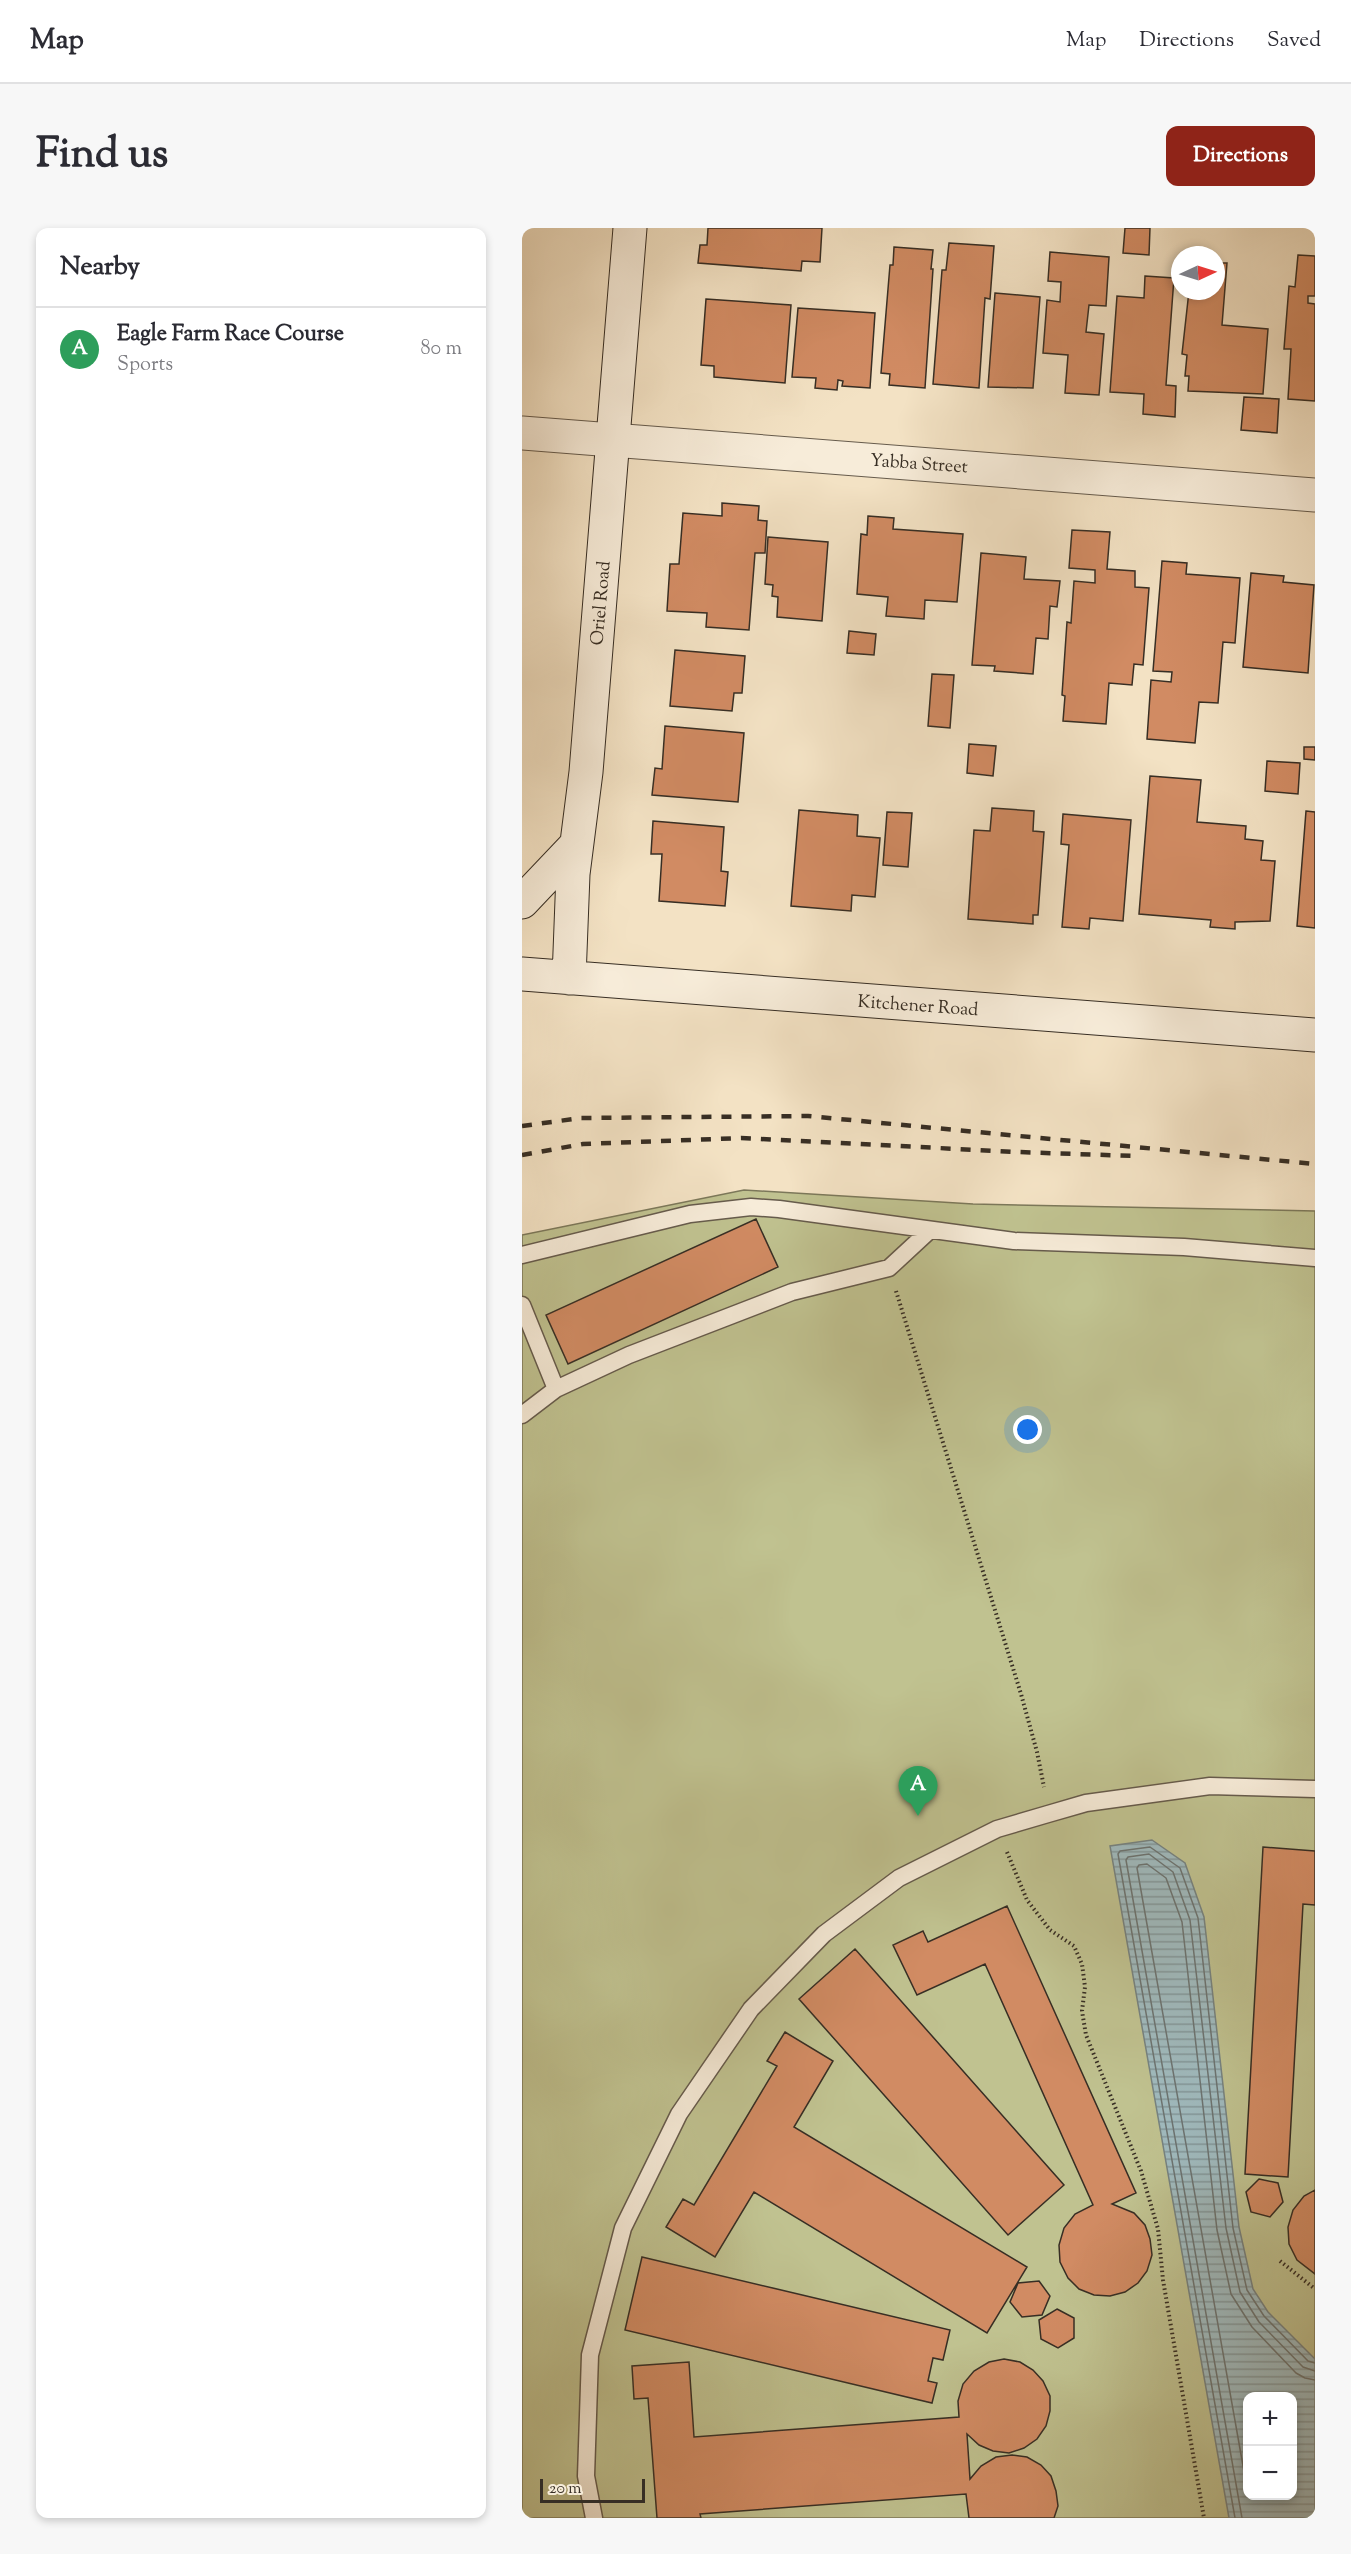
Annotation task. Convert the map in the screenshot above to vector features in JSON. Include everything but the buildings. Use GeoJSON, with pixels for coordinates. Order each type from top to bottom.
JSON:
{"type":"FeatureCollection","features":[{"type":"Feature","properties":{"kind":"street","name":"Oriel Road"},"geometry":{"type":"LineString","coordinates":[[569,978],[576,845],[586,772],[630,228]]}},
{"type":"Feature","properties":{"kind":"street","name":"Yabba Street"},"geometry":{"type":"LineString","coordinates":[[522,433],[1315,495]]}},
{"type":"Feature","properties":{"kind":"street"},"geometry":{"type":"LineString","coordinates":[[522,902],[576,845]]}},
{"type":"Feature","properties":{"kind":"street","name":"Kitchener Road"},"geometry":{"type":"LineString","coordinates":[[522,974],[1315,1035]]}},
{"type":"Feature","properties":{"kind":"lane"},"geometry":{"type":"LineString","coordinates":[[522,1255],[690,1214],[751,1207],[1014,1241],[1184,1247],[1315,1258]]}},
{"type":"Feature","properties":{"kind":"lane"},"geometry":{"type":"LineString","coordinates":[[522,1415],[556,1389],[629,1355],[792,1292],[889,1268],[929,1231]]}},
{"type":"Feature","properties":{"kind":"lane"},"geometry":{"type":"LineString","coordinates":[[522,1305],[556,1389]]}},
{"type":"Feature","properties":{"kind":"lane"},"geometry":{"type":"LineString","coordinates":[[594,2518],[586,2476],[590,2355],[623,2228],[680,2114],[752,2009],[824,1934],[898,1878],[997,1829],[1086,1803],[1210,1786],[1315,1789]]}},
{"type":"Feature","properties":{"kind":"path"},"geometry":{"type":"LineString","coordinates":[[889,1268],[976,1542],[997,1620],[1021,1694],[1037,1752],[1048,1814]]}},
{"type":"Feature","properties":{"kind":"path"},"geometry":{"type":"LineString","coordinates":[[997,1829],[1027,1900],[1050,1930],[1074,1946],[1082,1964],[1085,1987],[1082,2011],[1086,2035],[1141,2171],[1158,2229],[1163,2280],[1204,2518]]}},
{"type":"Feature","properties":{"kind":"path"},"geometry":{"type":"LineString","coordinates":[[1280,2261],[1315,2289]]}},
{"type":"Feature","properties":{"kind":"green space"},"geometry":{"type":"Polygon","coordinates":[[[744,1190],[973,1204],[1315,1211],[1315,2518],[522,2518],[522,1235],[744,1190]]]}},
{"type":"Feature","properties":{"kind":"water"},"geometry":{"type":"Polygon","coordinates":[[[1152,1840],[1185,1863],[1204,1917],[1239,2227],[1253,2289],[1268,2312],[1315,2359],[1315,2518],[1229,2518],[1110,1846],[1152,1840]]]}},
{"type":"Feature","properties":{"kind":"railway"},"geometry":{"type":"LineString","coordinates":[[522,1126],[581,1118],[808,1116],[1315,1164]]}},
{"type":"Feature","properties":{"kind":"railway"},"geometry":{"type":"LineString","coordinates":[[522,1155],[583,1144],[741,1138],[1136,1156]]}},
{"type":"Feature","properties":{"kind":"place","name":"Eagle Farm Race Course"},"geometry":{"type":"Point","coordinates":[918,1816]}}]}
